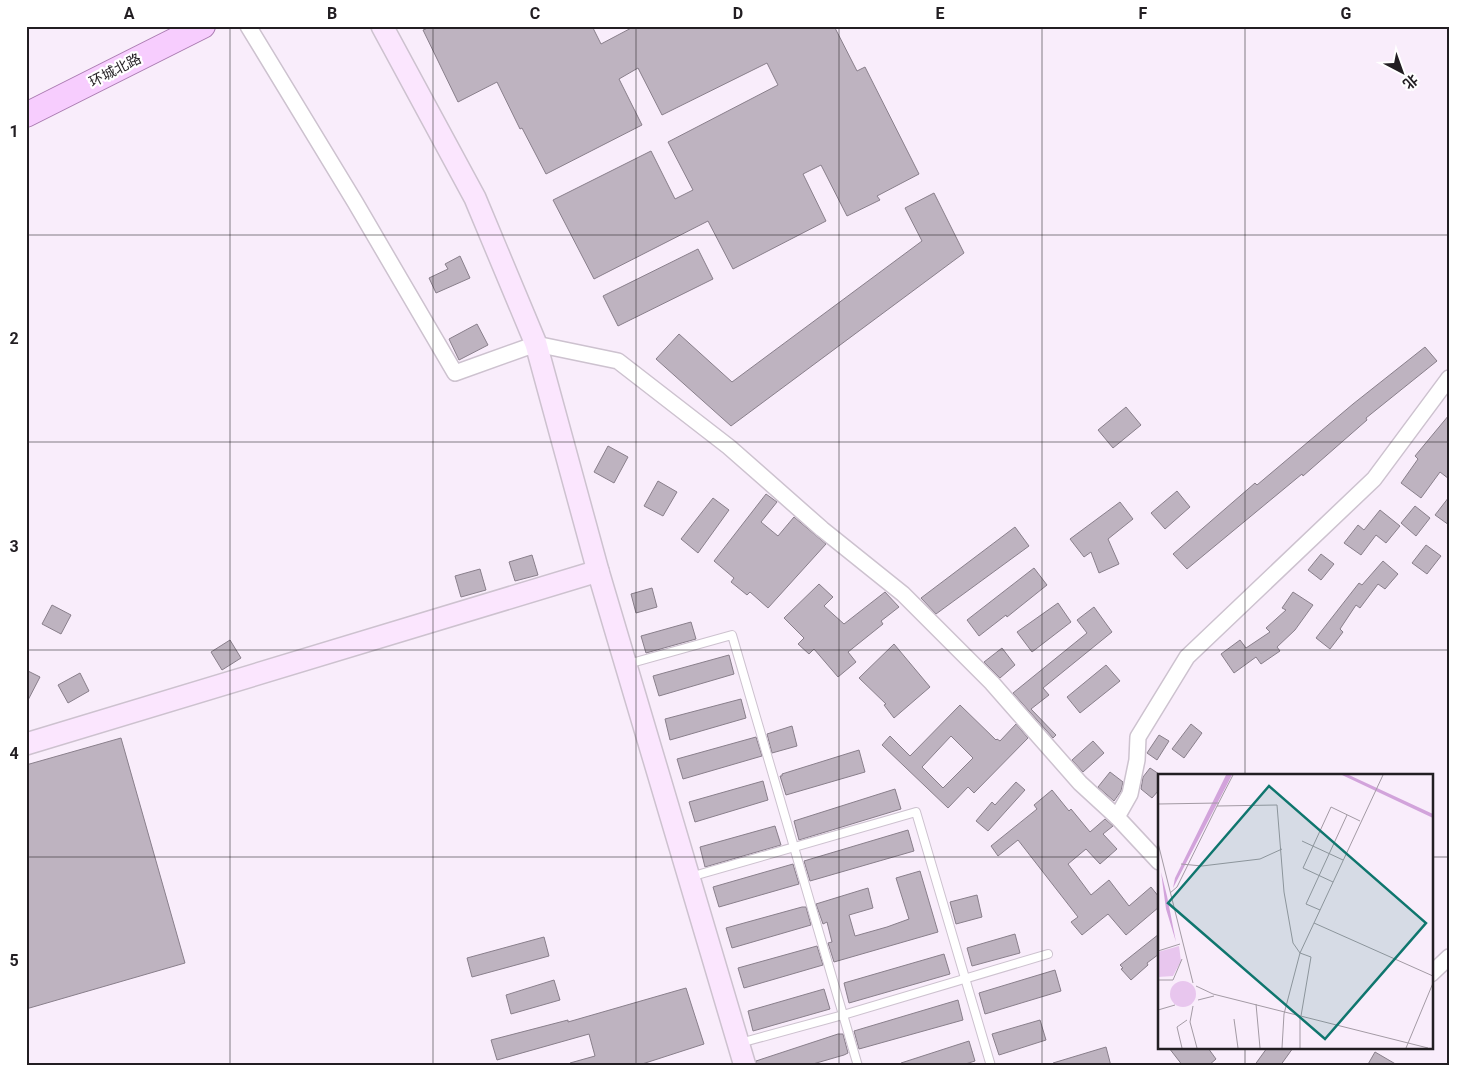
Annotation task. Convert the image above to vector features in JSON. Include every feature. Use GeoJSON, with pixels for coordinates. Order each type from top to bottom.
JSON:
{"type":"FeatureCollection","features":[{"type":"Feature","properties":{"kind":"main road","name":"环城北路"},"geometry":{"type":"LineString","coordinates":[[26,98],[171,26]]}},
{"type":"Feature","properties":{"kind":"main road","name":"环城北路"},"geometry":{"type":"LineString","coordinates":[[26,115],[203,26]]}},
{"type":"Feature","properties":{"kind":"street"},"geometry":{"type":"LineString","coordinates":[[248,26],[350,194],[455,374],[536,344],[618,361],[729,447],[822,528],[903,594],[992,683],[1080,783],[1117,817],[1158,861]]}},
{"type":"Feature","properties":{"kind":"street"},"geometry":{"type":"LineString","coordinates":[[382,26],[475,198],[536,344],[598,571],[745,1066]]}},
{"type":"Feature","properties":{"kind":"street"},"geometry":{"type":"LineString","coordinates":[[1117,817],[1130,794],[1137,760],[1138,737],[1187,657],[1374,479],[1449,378]]}},
{"type":"Feature","properties":{"kind":"street"},"geometry":{"type":"LineString","coordinates":[[26,744],[598,571]]}},
{"type":"Feature","properties":{"kind":"street"},"geometry":{"type":"LineString","coordinates":[[1432,973],[1449,957]]}},
{"type":"Feature","properties":{"kind":"lane"},"geometry":{"type":"LineString","coordinates":[[626,665],[732,636],[858,1066]]}},
{"type":"Feature","properties":{"kind":"lane"},"geometry":{"type":"LineString","coordinates":[[688,878],[916,812],[966,978],[990,1066]]}},
{"type":"Feature","properties":{"kind":"lane"},"geometry":{"type":"LineString","coordinates":[[738,1043],[843,1015],[1048,954]]}},
{"type":"Feature","properties":{"kind":"building"},"geometry":{"type":"Polygon","coordinates":[[[425,26],[592,26],[601,44],[635,26],[834,26],[857,71],[865,67],[919,174],[877,196],[880,200],[847,216],[821,165],[803,174],[826,221],[733,269],[708,221],[594,279],[553,200],[651,151],[675,199],[693,190],[668,142],[778,85],[767,63],[662,115],[638,68],[619,79],[642,125],[546,174],[522,128],[520,129],[497,82],[458,102],[423,30],[426,29],[425,26]]]}},
{"type":"Feature","properties":{"kind":"building"},"geometry":{"type":"Polygon","coordinates":[[[934,193],[964,253],[731,426],[656,359],[679,334],[732,382],[922,241],[905,208],[934,193]]]}},
{"type":"Feature","properties":{"kind":"building"},"geometry":{"type":"Polygon","coordinates":[[[698,249],[713,279],[618,326],[603,296],[698,249]]]}},
{"type":"Feature","properties":{"kind":"building"},"geometry":{"type":"Polygon","coordinates":[[[460,256],[470,278],[436,293],[429,278],[448,269],[445,264],[460,256]]]}},
{"type":"Feature","properties":{"kind":"building"},"geometry":{"type":"Polygon","coordinates":[[[477,324],[488,345],[459,360],[449,339],[477,324]]]}},
{"type":"Feature","properties":{"kind":"building"},"geometry":{"type":"Polygon","coordinates":[[[1425,347],[1437,361],[1366,418],[1367,420],[1303,476],[1302,474],[1187,569],[1173,554],[1255,483],[1257,485],[1353,404],[1425,347]]]}},
{"type":"Feature","properties":{"kind":"building"},"geometry":{"type":"Polygon","coordinates":[[[1126,407],[1141,425],[1113,448],[1098,430],[1126,407]]]}},
{"type":"Feature","properties":{"kind":"building"},"geometry":{"type":"Polygon","coordinates":[[[1449,415],[1449,479],[1440,472],[1421,498],[1401,483],[1418,459],[1415,456],[1449,415]]]}},
{"type":"Feature","properties":{"kind":"building"},"geometry":{"type":"Polygon","coordinates":[[[608,446],[628,457],[614,483],[594,472],[608,446]]]}},
{"type":"Feature","properties":{"kind":"building"},"geometry":{"type":"Polygon","coordinates":[[[658,481],[677,492],[663,516],[644,506],[658,481]]]}},
{"type":"Feature","properties":{"kind":"building"},"geometry":{"type":"Polygon","coordinates":[[[1177,491],[1190,507],[1165,529],[1151,513],[1177,491]]]}},
{"type":"Feature","properties":{"kind":"building"},"geometry":{"type":"Polygon","coordinates":[[[766,494],[777,502],[761,522],[778,536],[794,517],[826,544],[768,608],[750,592],[747,595],[731,582],[734,578],[714,561],[766,494]]]}},
{"type":"Feature","properties":{"kind":"building"},"geometry":{"type":"Polygon","coordinates":[[[1449,497],[1449,525],[1435,515],[1449,497]]]}},
{"type":"Feature","properties":{"kind":"building"},"geometry":{"type":"Polygon","coordinates":[[[713,498],[729,510],[698,553],[681,539],[713,498]]]}},
{"type":"Feature","properties":{"kind":"building"},"geometry":{"type":"Polygon","coordinates":[[[1120,502],[1133,519],[1108,539],[1119,564],[1099,573],[1091,552],[1084,557],[1070,539],[1120,502]]]}},
{"type":"Feature","properties":{"kind":"building"},"geometry":{"type":"Polygon","coordinates":[[[1415,506],[1430,518],[1416,536],[1401,523],[1415,506]]]}},
{"type":"Feature","properties":{"kind":"building"},"geometry":{"type":"Polygon","coordinates":[[[1380,510],[1400,526],[1386,543],[1376,535],[1361,555],[1344,543],[1358,525],[1364,530],[1380,510]]]}},
{"type":"Feature","properties":{"kind":"building"},"geometry":{"type":"Polygon","coordinates":[[[1015,527],[1029,546],[936,614],[921,598],[1015,527]]]}},
{"type":"Feature","properties":{"kind":"building"},"geometry":{"type":"Polygon","coordinates":[[[1426,545],[1441,556],[1427,574],[1412,563],[1426,545]]]}},
{"type":"Feature","properties":{"kind":"building"},"geometry":{"type":"Polygon","coordinates":[[[1321,554],[1334,564],[1321,580],[1308,570],[1321,554]]]}},
{"type":"Feature","properties":{"kind":"building"},"geometry":{"type":"Polygon","coordinates":[[[532,555],[538,575],[515,581],[509,562],[532,555]]]}},
{"type":"Feature","properties":{"kind":"building"},"geometry":{"type":"Polygon","coordinates":[[[1383,561],[1398,574],[1385,589],[1378,584],[1360,608],[1356,605],[1340,629],[1343,632],[1330,649],[1316,638],[1359,583],[1362,585],[1383,561]]]}},
{"type":"Feature","properties":{"kind":"building"},"geometry":{"type":"Polygon","coordinates":[[[1034,568],[1047,585],[1007,617],[1006,615],[979,636],[967,620],[1034,568]]]}},
{"type":"Feature","properties":{"kind":"building"},"geometry":{"type":"Polygon","coordinates":[[[480,569],[486,590],[461,597],[455,576],[480,569]]]}},
{"type":"Feature","properties":{"kind":"building"},"geometry":{"type":"Polygon","coordinates":[[[819,584],[833,597],[824,606],[844,624],[885,592],[899,607],[881,621],[883,624],[848,652],[856,662],[838,677],[814,649],[809,654],[798,644],[804,638],[784,618],[819,584]]]}},
{"type":"Feature","properties":{"kind":"building"},"geometry":{"type":"Polygon","coordinates":[[[652,588],[657,607],[636,613],[631,594],[652,588]]]}},
{"type":"Feature","properties":{"kind":"building"},"geometry":{"type":"Polygon","coordinates":[[[1293,592],[1313,605],[1295,630],[1277,647],[1280,651],[1261,664],[1256,657],[1234,673],[1221,654],[1240,640],[1246,648],[1270,632],[1266,628],[1286,610],[1282,608],[1293,592]]]}},
{"type":"Feature","properties":{"kind":"building"},"geometry":{"type":"Polygon","coordinates":[[[1058,603],[1071,622],[1032,652],[1017,632],[1058,603]]]}},
{"type":"Feature","properties":{"kind":"building"},"geometry":{"type":"Polygon","coordinates":[[[52,605],[71,615],[61,634],[42,624],[52,605]]]}},
{"type":"Feature","properties":{"kind":"building"},"geometry":{"type":"Polygon","coordinates":[[[1094,607],[1112,632],[1043,688],[1049,695],[1031,709],[1056,735],[1053,738],[1013,693],[1087,633],[1077,620],[1094,607]]]}},
{"type":"Feature","properties":{"kind":"building"},"geometry":{"type":"Polygon","coordinates":[[[691,622],[696,639],[646,653],[641,636],[691,622]]]}},
{"type":"Feature","properties":{"kind":"building"},"geometry":{"type":"Polygon","coordinates":[[[230,640],[241,658],[222,670],[211,652],[230,640]]]}},
{"type":"Feature","properties":{"kind":"building"},"geometry":{"type":"Polygon","coordinates":[[[894,644],[930,687],[894,718],[884,705],[886,704],[859,678],[894,644]]]}},
{"type":"Feature","properties":{"kind":"building"},"geometry":{"type":"Polygon","coordinates":[[[1002,648],[1015,665],[1000,678],[984,662],[1002,648]]]}},
{"type":"Feature","properties":{"kind":"building"},"geometry":{"type":"Polygon","coordinates":[[[729,655],[734,674],[659,696],[653,676],[729,655]]]}},
{"type":"Feature","properties":{"kind":"building"},"geometry":{"type":"Polygon","coordinates":[[[1106,665],[1120,681],[1080,713],[1067,697],[1106,665]]]}},
{"type":"Feature","properties":{"kind":"building"},"geometry":{"type":"Polygon","coordinates":[[[26,670],[40,677],[26,704],[26,670]]]}},
{"type":"Feature","properties":{"kind":"building"},"geometry":{"type":"Polygon","coordinates":[[[80,673],[89,691],[68,703],[58,685],[80,673]]]}},
{"type":"Feature","properties":{"kind":"building"},"geometry":{"type":"Polygon","coordinates":[[[741,699],[746,718],[670,740],[665,719],[741,699]]]}},
{"type":"Feature","properties":{"kind":"building"},"geometry":{"type":"Polygon","coordinates":[[[960,705],[996,740],[1000,741],[1016,724],[1028,738],[974,793],[968,787],[948,808],[882,745],[890,736],[910,756],[960,705]],[[951,736],[922,767],[943,788],[973,758],[951,736]]]}},
{"type":"Feature","properties":{"kind":"building"},"geometry":{"type":"Polygon","coordinates":[[[1191,724],[1202,733],[1184,758],[1172,749],[1191,724]]]}},
{"type":"Feature","properties":{"kind":"building"},"geometry":{"type":"Polygon","coordinates":[[[792,726],[797,746],[772,753],[767,734],[792,726]]]}},
{"type":"Feature","properties":{"kind":"building"},"geometry":{"type":"Polygon","coordinates":[[[1159,735],[1169,741],[1157,760],[1147,753],[1159,735]]]}},
{"type":"Feature","properties":{"kind":"building"},"geometry":{"type":"Polygon","coordinates":[[[756,737],[762,756],[683,779],[677,759],[756,737]]]}},
{"type":"Feature","properties":{"kind":"building"},"geometry":{"type":"Polygon","coordinates":[[[121,738],[185,963],[26,1009],[26,765],[121,738]]]}},
{"type":"Feature","properties":{"kind":"building"},"geometry":{"type":"Polygon","coordinates":[[[1093,741],[1104,753],[1083,772],[1072,760],[1093,741]]]}},
{"type":"Feature","properties":{"kind":"building"},"geometry":{"type":"Polygon","coordinates":[[[859,750],[865,772],[786,795],[780,776],[782,774],[859,750]]]}},
{"type":"Feature","properties":{"kind":"building"},"geometry":{"type":"Polygon","coordinates":[[[1150,768],[1159,774],[1158,791],[1152,798],[1141,789],[1143,777],[1150,768]]]}},
{"type":"Feature","properties":{"kind":"building"},"geometry":{"type":"Polygon","coordinates":[[[1110,772],[1123,782],[1121,791],[1114,801],[1098,787],[1110,772]]]}},
{"type":"Feature","properties":{"kind":"building"},"geometry":{"type":"Polygon","coordinates":[[[763,781],[768,800],[695,822],[689,802],[763,781]]]}},
{"type":"Feature","properties":{"kind":"building"},"geometry":{"type":"Polygon","coordinates":[[[1016,782],[1025,790],[988,831],[976,821],[992,802],[995,805],[1016,782]]]}},
{"type":"Feature","properties":{"kind":"building"},"geometry":{"type":"Polygon","coordinates":[[[895,789],[901,809],[799,840],[794,821],[895,789]]]}},
{"type":"Feature","properties":{"kind":"building"},"geometry":{"type":"Polygon","coordinates":[[[1052,790],[1090,832],[1105,819],[1113,826],[1103,834],[1117,849],[1100,864],[1086,849],[1068,864],[1091,895],[1109,880],[1129,906],[1151,887],[1158,896],[1158,908],[1126,935],[1108,914],[1082,935],[1071,922],[1078,917],[1018,840],[998,856],[991,846],[1037,809],[1034,805],[1052,790]]]}},
{"type":"Feature","properties":{"kind":"building"},"geometry":{"type":"Polygon","coordinates":[[[775,826],[781,845],[705,867],[700,847],[775,826]]]}},
{"type":"Feature","properties":{"kind":"building"},"geometry":{"type":"Polygon","coordinates":[[[908,830],[914,851],[810,881],[804,861],[908,830]]]}},
{"type":"Feature","properties":{"kind":"building"},"geometry":{"type":"Polygon","coordinates":[[[793,864],[799,884],[719,907],[713,887],[793,864]]]}},
{"type":"Feature","properties":{"kind":"building"},"geometry":{"type":"Polygon","coordinates":[[[920,871],[938,932],[834,962],[828,943],[832,942],[827,922],[823,924],[816,904],[868,888],[873,908],[849,915],[855,936],[887,927],[909,919],[896,878],[920,871]]]}},
{"type":"Feature","properties":{"kind":"building"},"geometry":{"type":"Polygon","coordinates":[[[977,895],[982,917],[956,924],[950,902],[977,895]]]}},
{"type":"Feature","properties":{"kind":"building"},"geometry":{"type":"Polygon","coordinates":[[[806,907],[811,925],[732,948],[726,928],[806,907]]]}},
{"type":"Feature","properties":{"kind":"building"},"geometry":{"type":"Polygon","coordinates":[[[1015,934],[1020,953],[972,966],[967,948],[1015,934]]]}},
{"type":"Feature","properties":{"kind":"building"},"geometry":{"type":"Polygon","coordinates":[[[1158,935],[1158,955],[1131,980],[1121,969],[1123,968],[1120,965],[1158,935]]]}},
{"type":"Feature","properties":{"kind":"building"},"geometry":{"type":"Polygon","coordinates":[[[544,937],[549,956],[472,977],[467,958],[544,937]]]}},
{"type":"Feature","properties":{"kind":"building"},"geometry":{"type":"Polygon","coordinates":[[[817,946],[823,965],[744,988],[738,968],[817,946]]]}},
{"type":"Feature","properties":{"kind":"building"},"geometry":{"type":"Polygon","coordinates":[[[944,954],[950,974],[849,1003],[844,983],[944,954]]]}},
{"type":"Feature","properties":{"kind":"building"},"geometry":{"type":"Polygon","coordinates":[[[1055,970],[1061,991],[985,1014],[979,993],[1055,970]]]}},
{"type":"Feature","properties":{"kind":"building"},"geometry":{"type":"Polygon","coordinates":[[[554,980],[560,1000],[511,1014],[506,995],[554,980]]]}},
{"type":"Feature","properties":{"kind":"building"},"geometry":{"type":"Polygon","coordinates":[[[686,988],[704,1044],[636,1066],[570,1066],[570,1063],[595,1056],[589,1034],[497,1060],[491,1040],[568,1020],[568,1022],[686,988]]]}},
{"type":"Feature","properties":{"kind":"building"},"geometry":{"type":"Polygon","coordinates":[[[824,989],[830,1009],[753,1031],[748,1011],[824,989]]]}},
{"type":"Feature","properties":{"kind":"building"},"geometry":{"type":"Polygon","coordinates":[[[958,1000],[963,1020],[859,1049],[854,1031],[958,1000]]]}},
{"type":"Feature","properties":{"kind":"building"},"geometry":{"type":"Polygon","coordinates":[[[1040,1020],[1046,1040],[999,1055],[992,1034],[1040,1020]]]}},
{"type":"Feature","properties":{"kind":"building"},"geometry":{"type":"Polygon","coordinates":[[[843,1034],[848,1053],[844,1055],[806,1066],[757,1066],[756,1061],[843,1034]]]}},
{"type":"Feature","properties":{"kind":"building"},"geometry":{"type":"Polygon","coordinates":[[[969,1041],[975,1061],[959,1066],[901,1066],[901,1063],[969,1041]]]}},
{"type":"Feature","properties":{"kind":"building"},"geometry":{"type":"Polygon","coordinates":[[[1106,1047],[1111,1066],[1053,1066],[1053,1063],[1106,1047]]]}},
{"type":"Feature","properties":{"kind":"building"},"geometry":{"type":"Polygon","coordinates":[[[1171,1050],[1209,1050],[1216,1059],[1208,1066],[1183,1066],[1171,1050]]]}},
{"type":"Feature","properties":{"kind":"building"},"geometry":{"type":"Polygon","coordinates":[[[1266,1050],[1292,1050],[1280,1066],[1254,1066],[1266,1050]]]}},
{"type":"Feature","properties":{"kind":"building"},"geometry":{"type":"Polygon","coordinates":[[[1375,1052],[1399,1066],[1367,1066],[1375,1052]]]}}]}
